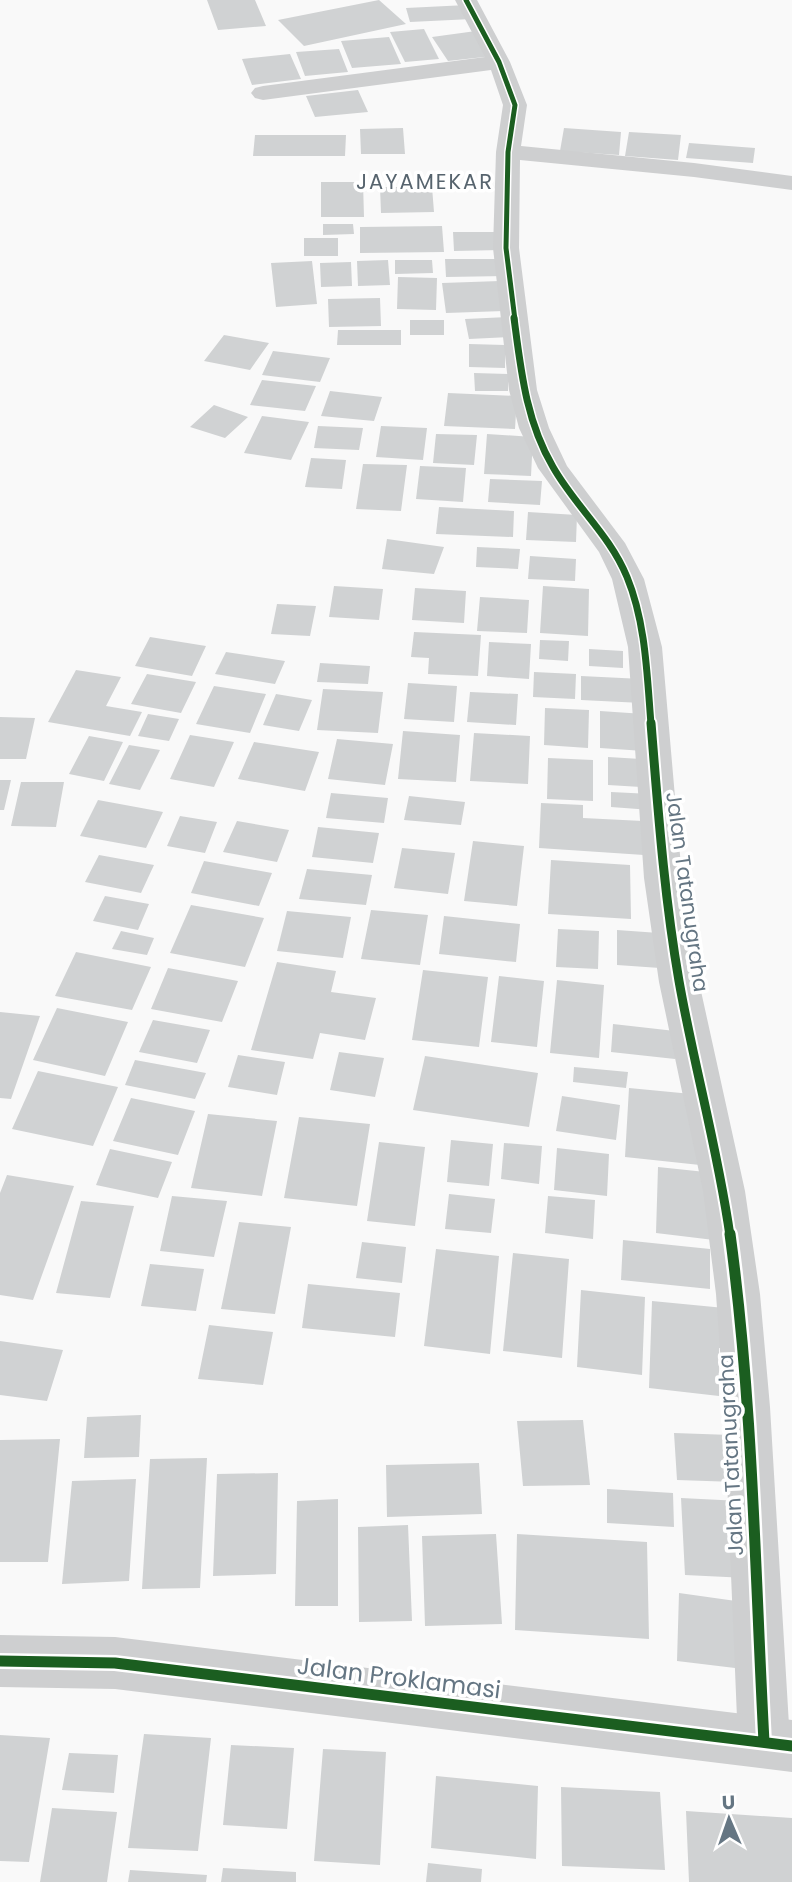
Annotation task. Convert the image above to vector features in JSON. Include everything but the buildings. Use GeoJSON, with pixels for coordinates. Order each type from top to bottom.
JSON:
{"type":"FeatureCollection","features":[{"type":"Feature","properties":{"kind":"street","name":"Jalan Tatanugraha"},"geometry":{"type":"LineString","coordinates":[[466,0],[499,62],[515,105],[508,152],[506,248],[523,390],[534,428],[553,468],[614,550],[628,579],[645,647],[663,878],[679,982],[724,1191],[738,1294],[778,1744]]}},
{"type":"Feature","properties":{"kind":"street"},"geometry":{"type":"LineString","coordinates":[[263,93],[499,62]]}},
{"type":"Feature","properties":{"kind":"street"},"geometry":{"type":"LineString","coordinates":[[508,152],[694,170],[792,183]]}},
{"type":"Feature","properties":{"kind":"street","name":"Jalan Proklamasi"},"geometry":{"type":"LineString","coordinates":[[0,1661],[115,1664],[778,1744]]}},
{"type":"Feature","properties":{"kind":"cycle path"},"geometry":{"type":"LineString","coordinates":[[466,0],[499,62],[515,105],[508,152],[506,248],[523,390],[534,428],[553,468],[614,550],[628,579],[645,647],[663,878],[679,982],[724,1191],[738,1294],[747,1407],[764,1742]]}},
{"type":"Feature","properties":{"kind":"cycle path"},"geometry":{"type":"LineString","coordinates":[[0,1661],[115,1663],[792,1746]]}},
{"type":"Feature","properties":{"kind":"district","name":"JAYAMEKAR"},"geometry":{"type":"Point","coordinates":[425,182]}}]}
